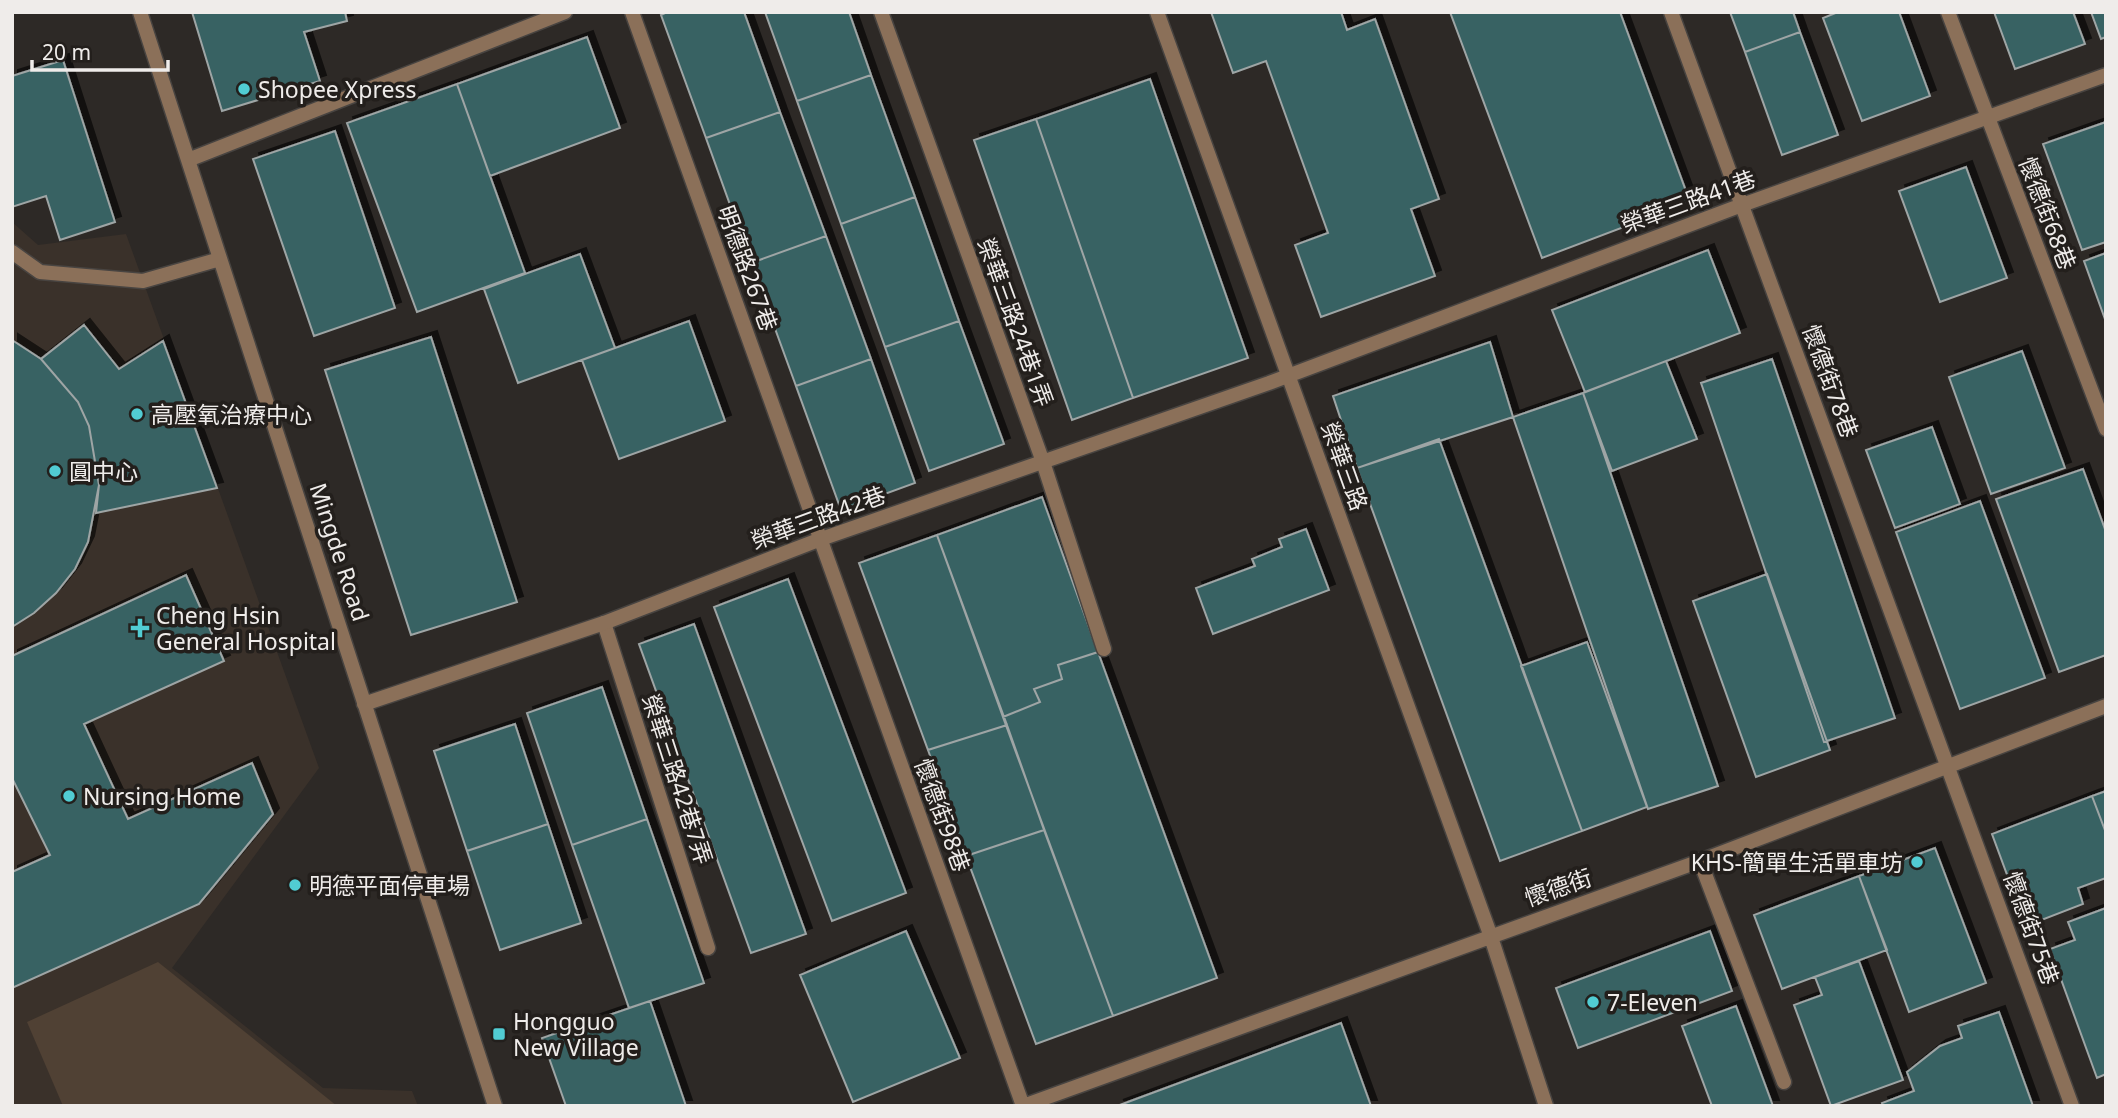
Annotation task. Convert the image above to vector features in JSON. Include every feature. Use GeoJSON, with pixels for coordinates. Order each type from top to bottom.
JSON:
{"type":"FeatureCollection","features":[{"type":"Feature","properties":{"kind":"street","name":"Mingde Road"},"geometry":{"type":"LineString","coordinates":[[141,12],[220,259],[242,317],[495,1106]]}},
{"type":"Feature","properties":{"kind":"street"},"geometry":{"type":"LineString","coordinates":[[188,160],[565,12]]}},
{"type":"Feature","properties":{"kind":"street","name":"明德路267巷"},"geometry":{"type":"LineString","coordinates":[[632,12],[821,539]]}},
{"type":"Feature","properties":{"kind":"street","name":"榮華三路24巷1弄"},"geometry":{"type":"LineString","coordinates":[[881,12],[1043,462],[1104,649]]}},
{"type":"Feature","properties":{"kind":"street","name":"榮華三路"},"geometry":{"type":"LineString","coordinates":[[1157,12],[1490,934],[1546,1106]]}},
{"type":"Feature","properties":{"kind":"street","name":"懷德街78巷"},"geometry":{"type":"LineString","coordinates":[[1671,12],[1949,765]]}},
{"type":"Feature","properties":{"kind":"street","name":"懷德街68巷"},"geometry":{"type":"LineString","coordinates":[[1948,12],[2106,429]]}},
{"type":"Feature","properties":{"kind":"street","name":"榮華三路41巷"},"geometry":{"type":"LineString","coordinates":[[1288,376],[1742,205],[2106,75]]}},
{"type":"Feature","properties":{"kind":"street"},"geometry":{"type":"LineString","coordinates":[[12,251],[40,272],[143,281],[220,259]]}},
{"type":"Feature","properties":{"kind":"street","name":"榮華三路42巷"},"geometry":{"type":"LineString","coordinates":[[364,704],[604,623],[821,539],[1288,376]]}},
{"type":"Feature","properties":{"kind":"street","name":"懷德街98巷"},"geometry":{"type":"LineString","coordinates":[[821,539],[1023,1106]]}},
{"type":"Feature","properties":{"kind":"street","name":"榮華三路42巷7弄"},"geometry":{"type":"LineString","coordinates":[[604,623],[708,948]]}},
{"type":"Feature","properties":{"kind":"street","name":"懷德街"},"geometry":{"type":"LineString","coordinates":[[1023,1106],[1490,934],[1700,861],[2106,706]]}},
{"type":"Feature","properties":{"kind":"street","name":"懷德街75巷"},"geometry":{"type":"LineString","coordinates":[[1949,765],[2072,1106]]}},
{"type":"Feature","properties":{"kind":"street"},"geometry":{"type":"LineString","coordinates":[[1700,861],[1784,1082]]}},
{"type":"Feature","properties":{"kind":"shaded area","name":"Cheng Hsin General Hospital"},"geometry":{"type":"Polygon","coordinates":[[[12,222],[38,245],[126,234],[319,768],[172,968],[323,1088],[412,1091],[418,1106],[12,1106],[12,222]]]}},
{"type":"Feature","properties":{"kind":"shaded area"},"geometry":{"type":"Polygon","coordinates":[[[158,962],[337,1106],[63,1106],[27,1022],[158,962]]]}},
{"type":"Feature","properties":{"kind":"building"},"geometry":{"type":"Polygon","coordinates":[[[192,12],[345,12],[347,21],[304,32],[320,81],[222,111],[192,12]]]}},
{"type":"Feature","properties":{"kind":"building"},"geometry":{"type":"Polygon","coordinates":[[[667,12],[744,12],[780,112],[706,138],[661,15],[667,12]]]}},
{"type":"Feature","properties":{"kind":"building"},"geometry":{"type":"Polygon","coordinates":[[[765,12],[849,12],[871,75],[797,101],[765,12]]]}},
{"type":"Feature","properties":{"kind":"building"},"geometry":{"type":"Polygon","coordinates":[[[1211,12],[1341,12],[1347,30],[1375,19],[1439,199],[1411,209],[1435,276],[1321,317],[1295,245],[1328,233],[1266,61],[1233,73],[1211,12]]]}},
{"type":"Feature","properties":{"kind":"building"},"geometry":{"type":"Polygon","coordinates":[[[1450,12],[1620,12],[1690,202],[1542,258],[1450,12]]]}},
{"type":"Feature","properties":{"kind":"building"},"geometry":{"type":"Polygon","coordinates":[[[1730,12],[1793,12],[1800,32],[1745,52],[1730,12]]]}},
{"type":"Feature","properties":{"kind":"building"},"geometry":{"type":"Polygon","coordinates":[[[1838,12],[1899,12],[1930,96],[1862,121],[1823,18],[1838,12]]]}},
{"type":"Feature","properties":{"kind":"building"},"geometry":{"type":"Polygon","coordinates":[[[1994,12],[2073,12],[2085,44],[2015,69],[1994,12]]]}},
{"type":"Feature","properties":{"kind":"building"},"geometry":{"type":"Polygon","coordinates":[[[2091,12],[2106,12],[2106,37],[2101,39],[2091,12]]]}},
{"type":"Feature","properties":{"kind":"building"},"geometry":{"type":"Polygon","coordinates":[[[1800,32],[1838,135],[1782,155],[1745,52],[1800,32]]]}},
{"type":"Feature","properties":{"kind":"building"},"geometry":{"type":"Polygon","coordinates":[[[587,37],[620,128],[490,176],[457,84],[587,37]]]}},
{"type":"Feature","properties":{"kind":"building"},"geometry":{"type":"Polygon","coordinates":[[[63,60],[115,222],[60,240],[46,196],[12,207],[12,76],[63,60]]]}},
{"type":"Feature","properties":{"kind":"building"},"geometry":{"type":"Polygon","coordinates":[[[871,75],[915,197],[841,224],[797,101],[871,75]]]}},
{"type":"Feature","properties":{"kind":"building"},"geometry":{"type":"Polygon","coordinates":[[[1150,79],[1248,358],[1133,398],[1036,119],[1150,79]]]}},
{"type":"Feature","properties":{"kind":"building"},"geometry":{"type":"Polygon","coordinates":[[[457,84],[525,273],[417,312],[347,123],[457,84]]]}},
{"type":"Feature","properties":{"kind":"building"},"geometry":{"type":"Polygon","coordinates":[[[780,112],[826,236],[751,263],[706,138],[780,112]]]}},
{"type":"Feature","properties":{"kind":"building"},"geometry":{"type":"Polygon","coordinates":[[[1036,119],[1133,398],[1072,420],[974,140],[1036,119]]]}},
{"type":"Feature","properties":{"kind":"building"},"geometry":{"type":"Polygon","coordinates":[[[2106,122],[2106,242],[2082,250],[2043,144],[2106,122]]]}},
{"type":"Feature","properties":{"kind":"building"},"geometry":{"type":"Polygon","coordinates":[[[335,131],[395,308],[314,336],[253,159],[335,131]]]}},
{"type":"Feature","properties":{"kind":"building"},"geometry":{"type":"Polygon","coordinates":[[[1966,167],[2007,278],[1940,302],[1899,191],[1966,167]]]}},
{"type":"Feature","properties":{"kind":"building"},"geometry":{"type":"Polygon","coordinates":[[[915,197],[959,321],[885,347],[841,224],[915,197]]]}},
{"type":"Feature","properties":{"kind":"building"},"geometry":{"type":"Polygon","coordinates":[[[826,236],[871,359],[796,386],[751,263],[826,236]]]}},
{"type":"Feature","properties":{"kind":"building"},"geometry":{"type":"Polygon","coordinates":[[[1708,250],[1740,333],[1585,392],[1552,310],[1708,250]]]}},
{"type":"Feature","properties":{"kind":"building"},"geometry":{"type":"Polygon","coordinates":[[[2106,253],[2106,322],[2084,261],[2106,253]]]}},
{"type":"Feature","properties":{"kind":"building"},"geometry":{"type":"Polygon","coordinates":[[[580,254],[615,348],[518,383],[484,289],[580,254]]]}},
{"type":"Feature","properties":{"kind":"building"},"geometry":{"type":"Polygon","coordinates":[[[689,321],[725,421],[619,459],[582,360],[689,321]]]}},
{"type":"Feature","properties":{"kind":"building"},"geometry":{"type":"Polygon","coordinates":[[[959,321],[1004,444],[929,471],[885,347],[959,321]]]}},
{"type":"Feature","properties":{"kind":"building","name":"高壓氧治療中心"},"geometry":{"type":"Polygon","coordinates":[[[84,325],[119,369],[163,341],[217,488],[96,513],[99,485],[89,426],[78,402],[41,359],[84,325]]]}},
{"type":"Feature","properties":{"kind":"building"},"geometry":{"type":"Polygon","coordinates":[[[431,337],[517,602],[411,635],[325,370],[431,337]]]}},
{"type":"Feature","properties":{"kind":"building","name":"圓中心"},"geometry":{"type":"Polygon","coordinates":[[[12,340],[41,359],[78,402],[89,426],[99,485],[88,542],[75,569],[56,593],[34,613],[12,627],[12,340]]]}},
{"type":"Feature","properties":{"kind":"building"},"geometry":{"type":"Polygon","coordinates":[[[1490,342],[1513,417],[1357,468],[1333,396],[1490,342]]]}},
{"type":"Feature","properties":{"kind":"building"},"geometry":{"type":"Polygon","coordinates":[[[2022,351],[2065,468],[1991,494],[1949,377],[2022,351]]]}},
{"type":"Feature","properties":{"kind":"building"},"geometry":{"type":"Polygon","coordinates":[[[871,359],[915,483],[841,510],[796,386],[871,359]]]}},
{"type":"Feature","properties":{"kind":"building"},"geometry":{"type":"Polygon","coordinates":[[[1772,359],[1895,718],[1824,742],[1701,383],[1772,359]]]}},
{"type":"Feature","properties":{"kind":"building"},"geometry":{"type":"Polygon","coordinates":[[[1666,361],[1697,439],[1612,471],[1583,393],[1666,361]]]}},
{"type":"Feature","properties":{"kind":"building"},"geometry":{"type":"Polygon","coordinates":[[[1583,393],[1718,786],[1648,809],[1513,417],[1583,393]]]}},
{"type":"Feature","properties":{"kind":"building"},"geometry":{"type":"Polygon","coordinates":[[[1932,427],[1960,504],[1895,528],[1866,450],[1932,427]]]}},
{"type":"Feature","properties":{"kind":"building"},"geometry":{"type":"Polygon","coordinates":[[[1439,439],[1582,831],[1500,861],[1357,468],[1439,439]]]}},
{"type":"Feature","properties":{"kind":"building"},"geometry":{"type":"Polygon","coordinates":[[[2083,469],[2106,532],[2106,655],[2059,672],[1996,499],[2083,469]]]}},
{"type":"Feature","properties":{"kind":"building"},"geometry":{"type":"Polygon","coordinates":[[[1042,497],[1098,652],[1058,665],[1062,679],[1034,689],[1040,702],[1003,717],[937,535],[1042,497]]]}},
{"type":"Feature","properties":{"kind":"building"},"geometry":{"type":"Polygon","coordinates":[[[1980,501],[2045,678],[1960,709],[1896,532],[1980,501]]]}},
{"type":"Feature","properties":{"kind":"building"},"geometry":{"type":"Polygon","coordinates":[[[1306,529],[1329,590],[1213,634],[1196,588],[1255,566],[1252,559],[1282,547],[1279,539],[1306,529]]]}},
{"type":"Feature","properties":{"kind":"building"},"geometry":{"type":"Polygon","coordinates":[[[937,535],[1007,725],[928,750],[859,563],[937,535]]]}},
{"type":"Feature","properties":{"kind":"building"},"geometry":{"type":"Polygon","coordinates":[[[1767,574],[1830,750],[1756,777],[1693,601],[1767,574]]]}},
{"type":"Feature","properties":{"kind":"building","name":"Nursing Home"},"geometry":{"type":"Polygon","coordinates":[[[186,575],[224,661],[84,724],[128,819],[252,763],[273,814],[199,904],[12,988],[12,872],[50,855],[12,778],[12,656],[186,575]]]}},
{"type":"Feature","properties":{"kind":"building"},"geometry":{"type":"Polygon","coordinates":[[[788,579],[906,893],[832,921],[714,607],[788,579]]]}},
{"type":"Feature","properties":{"kind":"building"},"geometry":{"type":"Polygon","coordinates":[[[694,624],[806,934],[751,953],[639,644],[694,624]]]}},
{"type":"Feature","properties":{"kind":"building"},"geometry":{"type":"Polygon","coordinates":[[[1587,642],[1647,807],[1582,831],[1521,666],[1587,642]]]}},
{"type":"Feature","properties":{"kind":"building"},"geometry":{"type":"Polygon","coordinates":[[[1098,652],[1217,978],[1113,1016],[1003,717],[1040,702],[1034,689],[1062,679],[1058,665],[1098,652]]]}},
{"type":"Feature","properties":{"kind":"building"},"geometry":{"type":"Polygon","coordinates":[[[602,687],[647,819],[572,845],[527,713],[602,687]]]}},
{"type":"Feature","properties":{"kind":"building"},"geometry":{"type":"Polygon","coordinates":[[[515,724],[548,824],[467,851],[434,751],[515,724]]]}},
{"type":"Feature","properties":{"kind":"building"},"geometry":{"type":"Polygon","coordinates":[[[1007,725],[1044,830],[966,856],[928,750],[1007,725]]]}},
{"type":"Feature","properties":{"kind":"building"},"geometry":{"type":"Polygon","coordinates":[[[2106,791],[2106,833],[2092,796],[2106,791]]]}},
{"type":"Feature","properties":{"kind":"building"},"geometry":{"type":"Polygon","coordinates":[[[2092,796],[2106,833],[2106,878],[2078,888],[2083,904],[2026,926],[1992,834],[2092,796]]]}},
{"type":"Feature","properties":{"kind":"building"},"geometry":{"type":"Polygon","coordinates":[[[647,819],[704,983],[629,1008],[572,845],[647,819]]]}},
{"type":"Feature","properties":{"kind":"building"},"geometry":{"type":"Polygon","coordinates":[[[548,824],[581,923],[500,950],[467,851],[548,824]]]}},
{"type":"Feature","properties":{"kind":"building"},"geometry":{"type":"Polygon","coordinates":[[[1044,830],[1113,1016],[1036,1044],[966,856],[1044,830]]]}},
{"type":"Feature","properties":{"kind":"building"},"geometry":{"type":"Polygon","coordinates":[[[1935,848],[1986,983],[1909,1012],[1859,876],[1935,848]]]}},
{"type":"Feature","properties":{"kind":"building"},"geometry":{"type":"Polygon","coordinates":[[[1859,876],[1887,950],[1782,989],[1754,915],[1859,876]]]}},
{"type":"Feature","properties":{"kind":"building"},"geometry":{"type":"Polygon","coordinates":[[[2106,908],[2106,1074],[2097,1078],[2050,949],[2075,940],[2068,922],[2106,908]]]}},
{"type":"Feature","properties":{"kind":"building"},"geometry":{"type":"Polygon","coordinates":[[[906,931],[960,1058],[853,1102],[800,975],[906,931]]]}},
{"type":"Feature","properties":{"kind":"building"},"geometry":{"type":"Polygon","coordinates":[[[1710,931],[1732,991],[1578,1048],[1556,988],[1710,931]]]}},
{"type":"Feature","properties":{"kind":"building"},"geometry":{"type":"Polygon","coordinates":[[[1859,961],[1903,1080],[1831,1106],[1794,1005],[1822,995],[1815,977],[1859,961]]]}},
{"type":"Feature","properties":{"kind":"building"},"geometry":{"type":"Polygon","coordinates":[[[650,1001],[686,1106],[566,1106],[542,1038],[650,1001]]]}},
{"type":"Feature","properties":{"kind":"building"},"geometry":{"type":"Polygon","coordinates":[[[1736,1006],[1773,1106],[1712,1106],[1682,1026],[1736,1006]]]}},
{"type":"Feature","properties":{"kind":"building"},"geometry":{"type":"Polygon","coordinates":[[[1999,1012],[2033,1106],[1883,1106],[1882,1103],[1914,1091],[1907,1072],[1940,1046],[1962,1038],[1958,1026],[1999,1012]]]}},
{"type":"Feature","properties":{"kind":"building"},"geometry":{"type":"Polygon","coordinates":[[[1341,1023],[1371,1106],[1117,1106],[1341,1023]]]}},
{"type":"Feature","properties":{"kind":"place","name":"Shopee Xpress"},"geometry":{"type":"Point","coordinates":[244,89]}},
{"type":"Feature","properties":{"kind":"place","name":"高壓氧治療中心"},"geometry":{"type":"Point","coordinates":[137,414]}},
{"type":"Feature","properties":{"kind":"place","name":"圓中心"},"geometry":{"type":"Point","coordinates":[55,471]}},
{"type":"Feature","properties":{"kind":"place","name":"Cheng Hsin General Hospital"},"geometry":{"type":"Point","coordinates":[140,628]}},
{"type":"Feature","properties":{"kind":"place","name":"Nursing Home"},"geometry":{"type":"Point","coordinates":[69,796]}},
{"type":"Feature","properties":{"kind":"place","name":"KHS-簡單生活單車坊"},"geometry":{"type":"Point","coordinates":[1917,862]}},
{"type":"Feature","properties":{"kind":"place","name":"明德平面停車場"},"geometry":{"type":"Point","coordinates":[295,885]}},
{"type":"Feature","properties":{"kind":"place","name":"7-Eleven"},"geometry":{"type":"Point","coordinates":[1593,1002]}},
{"type":"Feature","properties":{"kind":"place","name":"Hongguo New Village"},"geometry":{"type":"Point","coordinates":[499,1034]}}]}
